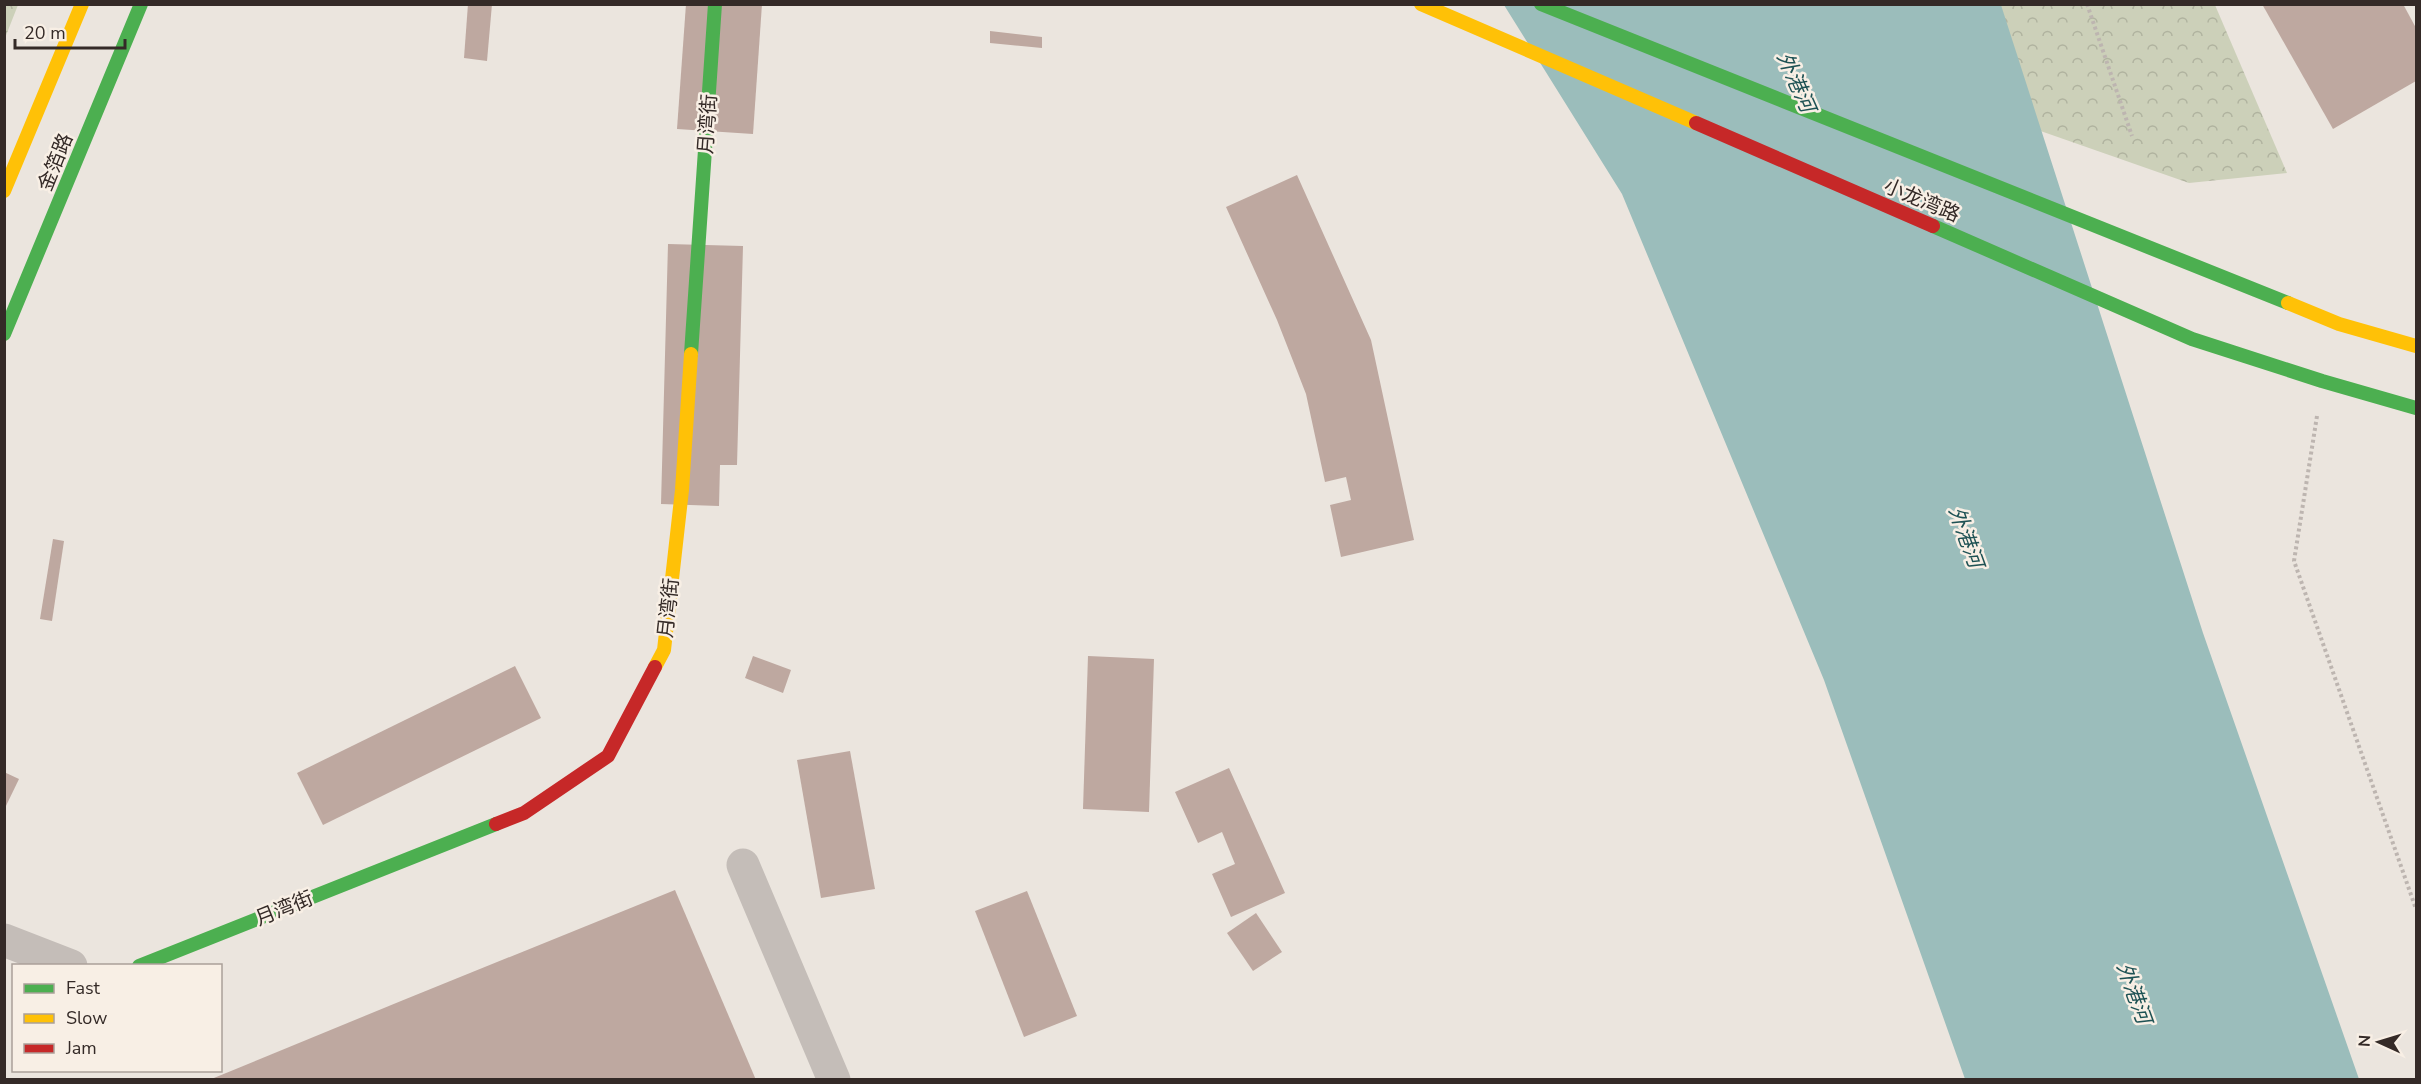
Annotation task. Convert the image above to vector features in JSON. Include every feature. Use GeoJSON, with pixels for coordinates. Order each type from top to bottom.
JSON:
{"type":"FeatureCollection","features":[{"type":"Feature","properties":{"kind":"main road","name":"金箔路"},"geometry":{"type":"LineString","coordinates":[[4,191],[82,4]]}},
{"type":"Feature","properties":{"kind":"main road","name":"金箔路"},"geometry":{"type":"LineString","coordinates":[[4,334],[141,4]]}},
{"type":"Feature","properties":{"kind":"main road","name":"月湾街"},"geometry":{"type":"LineString","coordinates":[[144,964],[524,813],[608,756],[664,650],[681,490],[716,4]]}},
{"type":"Feature","properties":{"kind":"main road","name":"小龙湾路"},"geometry":{"type":"LineString","coordinates":[[1421,4],[2192,339],[2322,381],[2416,408]]}},
{"type":"Feature","properties":{"kind":"main road","name":"小龙湾路"},"geometry":{"type":"LineString","coordinates":[[1541,4],[2338,324],[2416,346]]}},
{"type":"Feature","properties":{"kind":"street"},"geometry":{"type":"LineString","coordinates":[[743,866],[834,1080]]}},
{"type":"Feature","properties":{"kind":"street"},"geometry":{"type":"LineString","coordinates":[[4,940],[66,964]]}},
{"type":"Feature","properties":{"kind":"path"},"geometry":{"type":"LineString","coordinates":[[2087,4],[2132,136]]}},
{"type":"Feature","properties":{"kind":"path"},"geometry":{"type":"LineString","coordinates":[[2322,381],[2295,561],[2416,909]]}},
{"type":"Feature","properties":{"kind":"green space"},"geometry":{"type":"Polygon","coordinates":[[[4,5],[18,5],[5,38],[4,5]]]}},
{"type":"Feature","properties":{"kind":"green space"},"geometry":{"type":"Polygon","coordinates":[[[1681,5],[2215,5],[2287,173],[2189,183],[1681,5]]]}},
{"type":"Feature","properties":{"kind":"water","name":"外港河"},"geometry":{"type":"Polygon","coordinates":[[[1504,5],[2001,5],[2203,633],[2359,1079],[1965,1079],[1824,680],[1622,194],[1504,5]]]}},
{"type":"Feature","properties":{"kind":"building"},"geometry":{"type":"Polygon","coordinates":[[[468,4],[492,4],[487,61],[464,58],[468,4]]]}},
{"type":"Feature","properties":{"kind":"building"},"geometry":{"type":"Polygon","coordinates":[[[686,4],[762,4],[753,134],[677,129],[686,4]]]}},
{"type":"Feature","properties":{"kind":"building"},"geometry":{"type":"Polygon","coordinates":[[[2262,4],[2403,4],[2416,28],[2416,81],[2333,129],[2262,4]]]}},
{"type":"Feature","properties":{"kind":"building"},"geometry":{"type":"Polygon","coordinates":[[[990,31],[1042,37],[1042,48],[990,43],[990,31]]]}},
{"type":"Feature","properties":{"kind":"building"},"geometry":{"type":"Polygon","coordinates":[[[1297,175],[1371,340],[1414,540],[1341,557],[1330,505],[1351,500],[1346,477],[1325,482],[1306,394],[1277,320],[1226,207],[1297,175]]]}},
{"type":"Feature","properties":{"kind":"building"},"geometry":{"type":"Polygon","coordinates":[[[668,244],[743,246],[737,465],[720,465],[719,506],[661,504],[668,244]]]}},
{"type":"Feature","properties":{"kind":"building"},"geometry":{"type":"Polygon","coordinates":[[[53,539],[64,541],[52,621],[40,619],[53,539]]]}},
{"type":"Feature","properties":{"kind":"building"},"geometry":{"type":"Polygon","coordinates":[[[753,656],[791,670],[783,693],[745,678],[753,656]]]}},
{"type":"Feature","properties":{"kind":"building"},"geometry":{"type":"Polygon","coordinates":[[[1088,656],[1154,659],[1149,812],[1083,809],[1088,656]]]}},
{"type":"Feature","properties":{"kind":"building"},"geometry":{"type":"Polygon","coordinates":[[[515,666],[541,718],[323,825],[297,773],[515,666]]]}},
{"type":"Feature","properties":{"kind":"building"},"geometry":{"type":"Polygon","coordinates":[[[850,751],[875,889],[821,898],[797,760],[850,751]]]}},
{"type":"Feature","properties":{"kind":"building"},"geometry":{"type":"Polygon","coordinates":[[[1229,768],[1285,893],[1231,917],[1212,874],[1235,864],[1222,832],[1198,843],[1175,792],[1229,768]]]}},
{"type":"Feature","properties":{"kind":"building"},"geometry":{"type":"Polygon","coordinates":[[[4,772],[19,779],[4,810],[4,772]]]}},
{"type":"Feature","properties":{"kind":"building"},"geometry":{"type":"Polygon","coordinates":[[[675,890],[756,1080],[209,1080],[401,1001],[675,890]]]}},
{"type":"Feature","properties":{"kind":"building"},"geometry":{"type":"Polygon","coordinates":[[[1027,891],[1077,1016],[1024,1037],[975,911],[1027,891]]]}},
{"type":"Feature","properties":{"kind":"building"},"geometry":{"type":"Polygon","coordinates":[[[1256,913],[1282,952],[1253,971],[1227,933],[1256,913]]]}},
{"type":"Feature","properties":{"kind":"traffic: fast"},"geometry":{"type":"LineString","coordinates":[[4,334],[141,4]]}},
{"type":"Feature","properties":{"kind":"traffic: fast"},"geometry":{"type":"LineString","coordinates":[[691,354],[715,4]]}},
{"type":"Feature","properties":{"kind":"traffic: fast"},"geometry":{"type":"LineString","coordinates":[[1541,4],[2288,303]]}},
{"type":"Feature","properties":{"kind":"traffic: fast"},"geometry":{"type":"LineString","coordinates":[[1933,226],[2192,339],[2322,381],[2416,408]]}},
{"type":"Feature","properties":{"kind":"traffic: fast"},"geometry":{"type":"LineString","coordinates":[[144,964],[496,824]]}},
{"type":"Feature","properties":{"kind":"traffic: slow"},"geometry":{"type":"LineString","coordinates":[[4,191],[82,4]]}},
{"type":"Feature","properties":{"kind":"traffic: slow"},"geometry":{"type":"LineString","coordinates":[[1421,4],[1696,123]]}},
{"type":"Feature","properties":{"kind":"traffic: slow"},"geometry":{"type":"LineString","coordinates":[[2288,303],[2339,324],[2416,346]]}},
{"type":"Feature","properties":{"kind":"traffic: slow"},"geometry":{"type":"LineString","coordinates":[[655,667],[664,650],[682,490],[691,354]]}},
{"type":"Feature","properties":{"kind":"traffic: jam"},"geometry":{"type":"LineString","coordinates":[[1696,123],[1933,226]]}},
{"type":"Feature","properties":{"kind":"traffic: jam"},"geometry":{"type":"LineString","coordinates":[[496,824],[524,813],[608,756],[655,667]]}}]}
